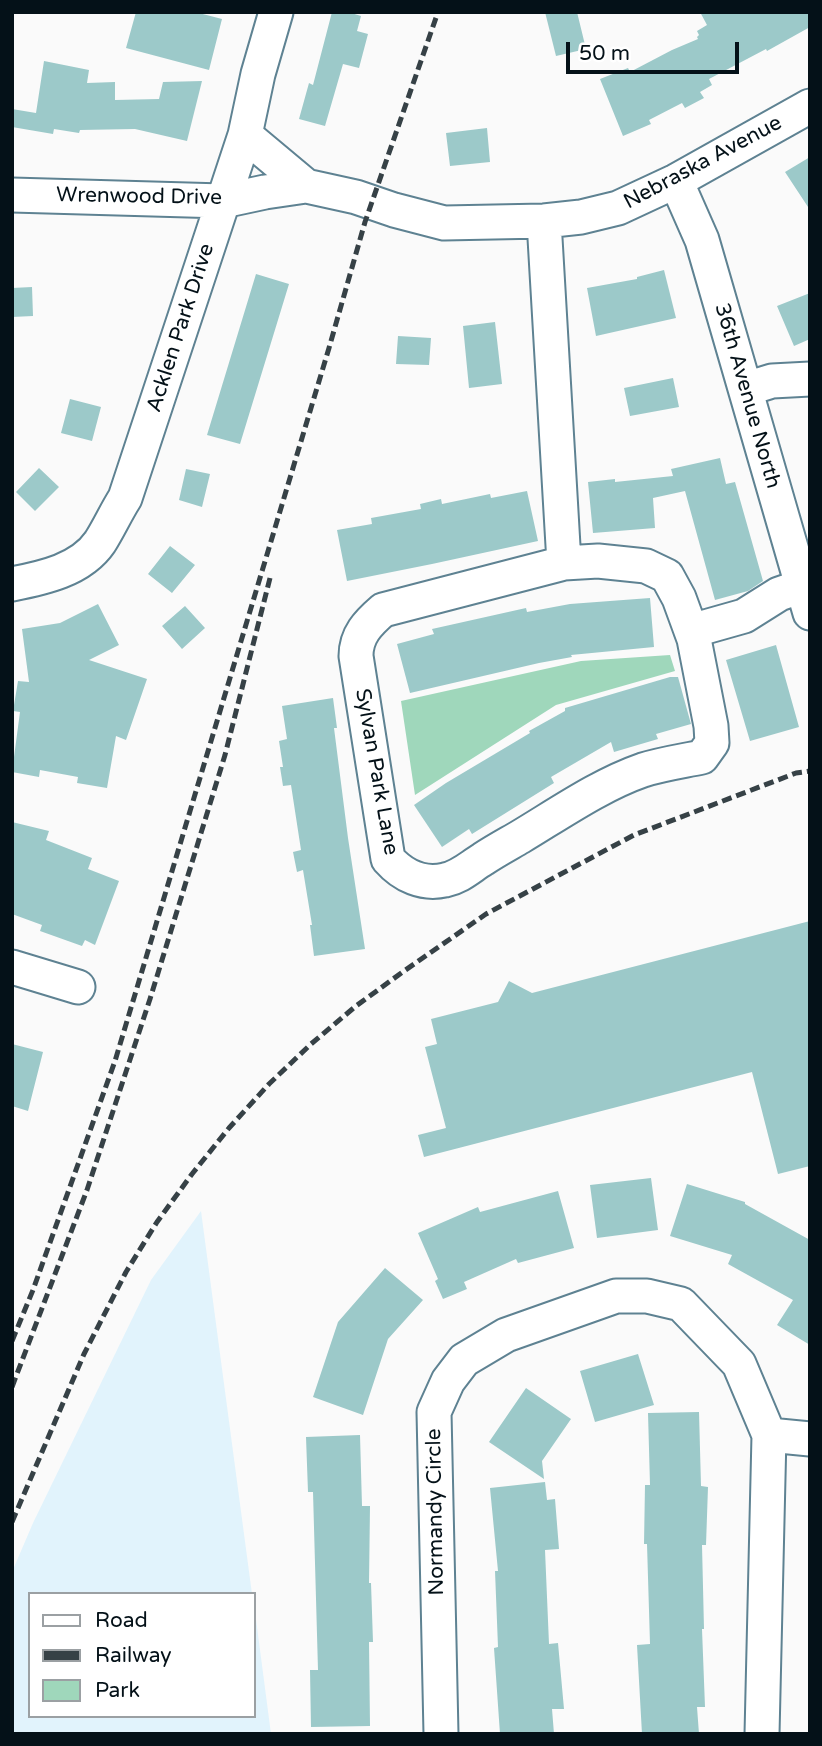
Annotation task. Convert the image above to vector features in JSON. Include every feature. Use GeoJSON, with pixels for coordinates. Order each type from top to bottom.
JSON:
{"type":"FeatureCollection","features":[{"type":"Feature","properties":{"kind":"street","name":"Acklen Park Drive"},"geometry":{"type":"LineString","coordinates":[[12,584],[38,579],[76,564],[98,544],[124,498],[245,135],[258,74],[276,12]]}},
{"type":"Feature","properties":{"kind":"street","name":"Nebraska Avenue"},"geometry":{"type":"LineString","coordinates":[[306,186],[356,197],[444,223],[544,221],[581,217],[618,208],[676,181],[810,106]]}},
{"type":"Feature","properties":{"kind":"street"},"geometry":{"type":"LineString","coordinates":[[245,135],[306,186]]}},
{"type":"Feature","properties":{"kind":"street","name":"36th Avenue North"},"geometry":{"type":"LineString","coordinates":[[676,181],[702,240],[806,600]]}},
{"type":"Feature","properties":{"kind":"street","name":"Wrenwood Drive"},"geometry":{"type":"LineString","coordinates":[[12,195],[223,201],[306,186]]}},
{"type":"Feature","properties":{"kind":"street"},"geometry":{"type":"LineString","coordinates":[[544,221],[564,563]]}},
{"type":"Feature","properties":{"kind":"street"},"geometry":{"type":"LineString","coordinates":[[746,389],[772,381],[810,379]]}},
{"type":"Feature","properties":{"kind":"street","name":"Sylvan Park Lane"},"geometry":{"type":"LineString","coordinates":[[598,561],[646,566],[667,576],[691,631],[709,714],[712,743],[702,757],[644,770],[599,790],[459,875],[434,882],[408,876],[388,859],[356,656],[360,636],[368,622],[383,610],[564,563],[598,561]]}},
{"type":"Feature","properties":{"kind":"street"},"geometry":{"type":"LineString","coordinates":[[691,631],[744,616],[779,594],[806,600]]}},
{"type":"Feature","properties":{"kind":"street"},"geometry":{"type":"LineString","coordinates":[[12,967],[78,987]]}},
{"type":"Feature","properties":{"kind":"street","name":"Normandy Circle"},"geometry":{"type":"LineString","coordinates":[[441,1734],[434,1412],[448,1381],[464,1360],[506,1335],[616,1296],[647,1296],[681,1304],[739,1364],[769,1436],[762,1734]]}},
{"type":"Feature","properties":{"kind":"street"},"geometry":{"type":"LineString","coordinates":[[769,1436],[810,1439]]}},
{"type":"Feature","properties":{"kind":"shaded area"},"geometry":{"type":"Polygon","coordinates":[[[201,1211],[252,1592],[28,1592],[28,1718],[256,1718],[256,1619],[271,1734],[12,1734],[12,1572],[151,1280],[201,1211]]]}},
{"type":"Feature","properties":{"kind":"green space"},"geometry":{"type":"Polygon","coordinates":[[[670,655],[675,671],[556,705],[415,795],[401,701],[581,661],[670,655]]]}},
{"type":"Feature","properties":{"kind":"building"},"geometry":{"type":"Polygon","coordinates":[[[136,12],[195,12],[222,19],[209,70],[126,48],[136,12]]]}},
{"type":"Feature","properties":{"kind":"building"},"geometry":{"type":"Polygon","coordinates":[[[332,12],[348,12],[361,16],[357,31],[368,34],[359,68],[343,64],[325,126],[299,119],[309,83],[313,85],[332,12]]]}},
{"type":"Feature","properties":{"kind":"building"},"geometry":{"type":"Polygon","coordinates":[[[545,12],[577,12],[586,49],[556,56],[545,12]]]}},
{"type":"Feature","properties":{"kind":"building"},"geometry":{"type":"Polygon","coordinates":[[[700,12],[810,12],[810,27],[709,79],[712,85],[700,92],[704,98],[685,108],[682,103],[649,120],[651,124],[623,136],[600,79],[628,68],[630,72],[698,39],[697,31],[707,25],[700,12]]]}},
{"type":"Feature","properties":{"kind":"building"},"geometry":{"type":"Polygon","coordinates":[[[44,61],[89,70],[87,83],[115,82],[115,100],[159,99],[163,82],[202,81],[187,141],[135,129],[80,130],[79,133],[54,129],[53,134],[12,127],[12,109],[36,113],[44,61]]]}},
{"type":"Feature","properties":{"kind":"building"},"geometry":{"type":"Polygon","coordinates":[[[487,128],[490,162],[450,166],[446,133],[487,128]]]}},
{"type":"Feature","properties":{"kind":"building"},"geometry":{"type":"Polygon","coordinates":[[[810,157],[810,210],[785,172],[810,157]]]}},
{"type":"Feature","properties":{"kind":"building"},"geometry":{"type":"Polygon","coordinates":[[[664,270],[676,318],[596,336],[587,288],[637,279],[664,270]]]}},
{"type":"Feature","properties":{"kind":"building"},"geometry":{"type":"Polygon","coordinates":[[[256,274],[289,284],[240,444],[207,435],[256,274]]]}},
{"type":"Feature","properties":{"kind":"building"},"geometry":{"type":"Polygon","coordinates":[[[32,287],[33,316],[12,317],[12,288],[32,287]]]}},
{"type":"Feature","properties":{"kind":"building"},"geometry":{"type":"Polygon","coordinates":[[[810,293],[810,339],[794,346],[777,306],[810,293]]]}},
{"type":"Feature","properties":{"kind":"building"},"geometry":{"type":"Polygon","coordinates":[[[495,322],[502,384],[469,388],[463,326],[495,322]]]}},
{"type":"Feature","properties":{"kind":"building"},"geometry":{"type":"Polygon","coordinates":[[[398,336],[431,338],[429,365],[396,364],[398,336]]]}},
{"type":"Feature","properties":{"kind":"building"},"geometry":{"type":"Polygon","coordinates":[[[673,378],[679,407],[630,416],[624,388],[673,378]]]}},
{"type":"Feature","properties":{"kind":"building"},"geometry":{"type":"Polygon","coordinates":[[[70,399],[101,407],[92,441],[61,433],[70,399]]]}},
{"type":"Feature","properties":{"kind":"building"},"geometry":{"type":"Polygon","coordinates":[[[720,458],[726,484],[735,482],[763,581],[748,591],[715,600],[685,491],[653,498],[655,528],[593,533],[588,482],[673,476],[671,469],[720,458]]]}},
{"type":"Feature","properties":{"kind":"building"},"geometry":{"type":"Polygon","coordinates":[[[39,468],[59,487],[35,511],[16,492],[39,468]]]}},
{"type":"Feature","properties":{"kind":"building"},"geometry":{"type":"Polygon","coordinates":[[[186,469],[210,474],[202,507],[179,500],[186,469]]]}},
{"type":"Feature","properties":{"kind":"building"},"geometry":{"type":"Polygon","coordinates":[[[527,491],[538,541],[347,581],[337,530],[372,524],[371,518],[421,509],[420,504],[441,499],[442,504],[490,494],[491,498],[527,491]]]}},
{"type":"Feature","properties":{"kind":"building"},"geometry":{"type":"Polygon","coordinates":[[[170,546],[195,565],[172,593],[148,574],[170,546]]]}},
{"type":"Feature","properties":{"kind":"building"},"geometry":{"type":"Polygon","coordinates":[[[650,598],[654,647],[571,655],[572,657],[410,693],[397,644],[434,634],[432,629],[526,608],[527,612],[570,604],[650,598]]]}},
{"type":"Feature","properties":{"kind":"building"},"geometry":{"type":"Polygon","coordinates":[[[98,604],[119,645],[89,660],[147,679],[126,740],[116,736],[107,788],[77,783],[78,777],[40,770],[39,777],[12,772],[20,712],[13,711],[18,681],[29,682],[22,629],[60,623],[98,604]]]}},
{"type":"Feature","properties":{"kind":"building"},"geometry":{"type":"Polygon","coordinates":[[[185,606],[205,628],[182,649],[162,626],[185,606]]]}},
{"type":"Feature","properties":{"kind":"building"},"geometry":{"type":"Polygon","coordinates":[[[776,645],[799,727],[750,741],[726,660],[776,645]]]}},
{"type":"Feature","properties":{"kind":"building"},"geometry":{"type":"Polygon","coordinates":[[[670,677],[678,677],[691,724],[656,734],[658,739],[614,752],[611,742],[551,777],[554,783],[472,834],[469,829],[442,847],[414,805],[565,711],[565,708],[670,677]]]}},
{"type":"Feature","properties":{"kind":"building"},"geometry":{"type":"Polygon","coordinates":[[[333,698],[337,728],[334,728],[348,838],[365,949],[314,956],[303,870],[297,872],[293,852],[301,850],[291,785],[283,786],[279,741],[287,739],[282,706],[333,698]]]}},
{"type":"Feature","properties":{"kind":"building"},"geometry":{"type":"Polygon","coordinates":[[[12,822],[49,831],[46,840],[92,858],[88,869],[119,881],[95,945],[85,940],[82,946],[40,931],[42,925],[12,914],[12,822]]]}},
{"type":"Feature","properties":{"kind":"building"},"geometry":{"type":"Polygon","coordinates":[[[810,921],[810,1166],[778,1174],[752,1072],[424,1157],[418,1135],[446,1128],[425,1047],[437,1044],[431,1019],[498,1002],[509,981],[532,993],[810,921]]]}},
{"type":"Feature","properties":{"kind":"building"},"geometry":{"type":"Polygon","coordinates":[[[12,1044],[43,1052],[28,1111],[12,1106],[12,1044]]]}},
{"type":"Feature","properties":{"kind":"building"},"geometry":{"type":"Polygon","coordinates":[[[651,1178],[658,1230],[597,1238],[590,1185],[651,1178]]]}},
{"type":"Feature","properties":{"kind":"building"},"geometry":{"type":"Polygon","coordinates":[[[687,1184],[745,1202],[810,1240],[810,1345],[777,1325],[793,1300],[728,1264],[732,1255],[670,1236],[687,1184]]]}},
{"type":"Feature","properties":{"kind":"building"},"geometry":{"type":"Polygon","coordinates":[[[558,1191],[574,1248],[518,1263],[516,1259],[464,1282],[467,1289],[443,1299],[435,1281],[438,1279],[418,1233],[478,1207],[480,1212],[558,1191]]]}},
{"type":"Feature","properties":{"kind":"building"},"geometry":{"type":"Polygon","coordinates":[[[385,1268],[423,1300],[388,1339],[363,1415],[313,1397],[338,1322],[385,1268]]]}},
{"type":"Feature","properties":{"kind":"building"},"geometry":{"type":"Polygon","coordinates":[[[638,1354],[654,1405],[595,1422],[580,1371],[638,1354]]]}},
{"type":"Feature","properties":{"kind":"building"},"geometry":{"type":"Polygon","coordinates":[[[526,1388],[571,1419],[542,1461],[544,1479],[489,1442],[526,1388]]]}},
{"type":"Feature","properties":{"kind":"building"},"geometry":{"type":"Polygon","coordinates":[[[699,1412],[701,1486],[708,1487],[706,1545],[702,1545],[705,1707],[697,1707],[699,1734],[642,1734],[637,1645],[650,1644],[647,1544],[644,1544],[645,1485],[650,1485],[648,1413],[699,1412]]]}},
{"type":"Feature","properties":{"kind":"building"},"geometry":{"type":"Polygon","coordinates":[[[360,1435],[362,1506],[370,1506],[369,1583],[373,1642],[369,1642],[370,1726],[311,1727],[310,1670],[318,1670],[313,1492],[308,1492],[306,1437],[360,1435]]]}},
{"type":"Feature","properties":{"kind":"building"},"geometry":{"type":"Polygon","coordinates":[[[545,1482],[547,1500],[555,1499],[559,1549],[545,1550],[549,1644],[558,1643],[564,1709],[552,1709],[554,1734],[500,1734],[494,1648],[498,1647],[495,1571],[498,1571],[490,1488],[545,1482]]]}},
{"type":"Feature","properties":{"kind":"railway"},"geometry":{"type":"LineString","coordinates":[[12,1341],[33,1290],[115,1061],[365,222],[438,12]]}},
{"type":"Feature","properties":{"kind":"railway"},"geometry":{"type":"LineString","coordinates":[[12,1387],[87,1190],[150,999],[225,755],[270,578]]}},
{"type":"Feature","properties":{"kind":"railway"},"geometry":{"type":"LineString","coordinates":[[12,1522],[84,1354],[126,1272],[157,1222],[229,1128],[269,1084],[311,1044],[356,1006],[486,914],[634,835],[796,773],[810,771]]}}]}
